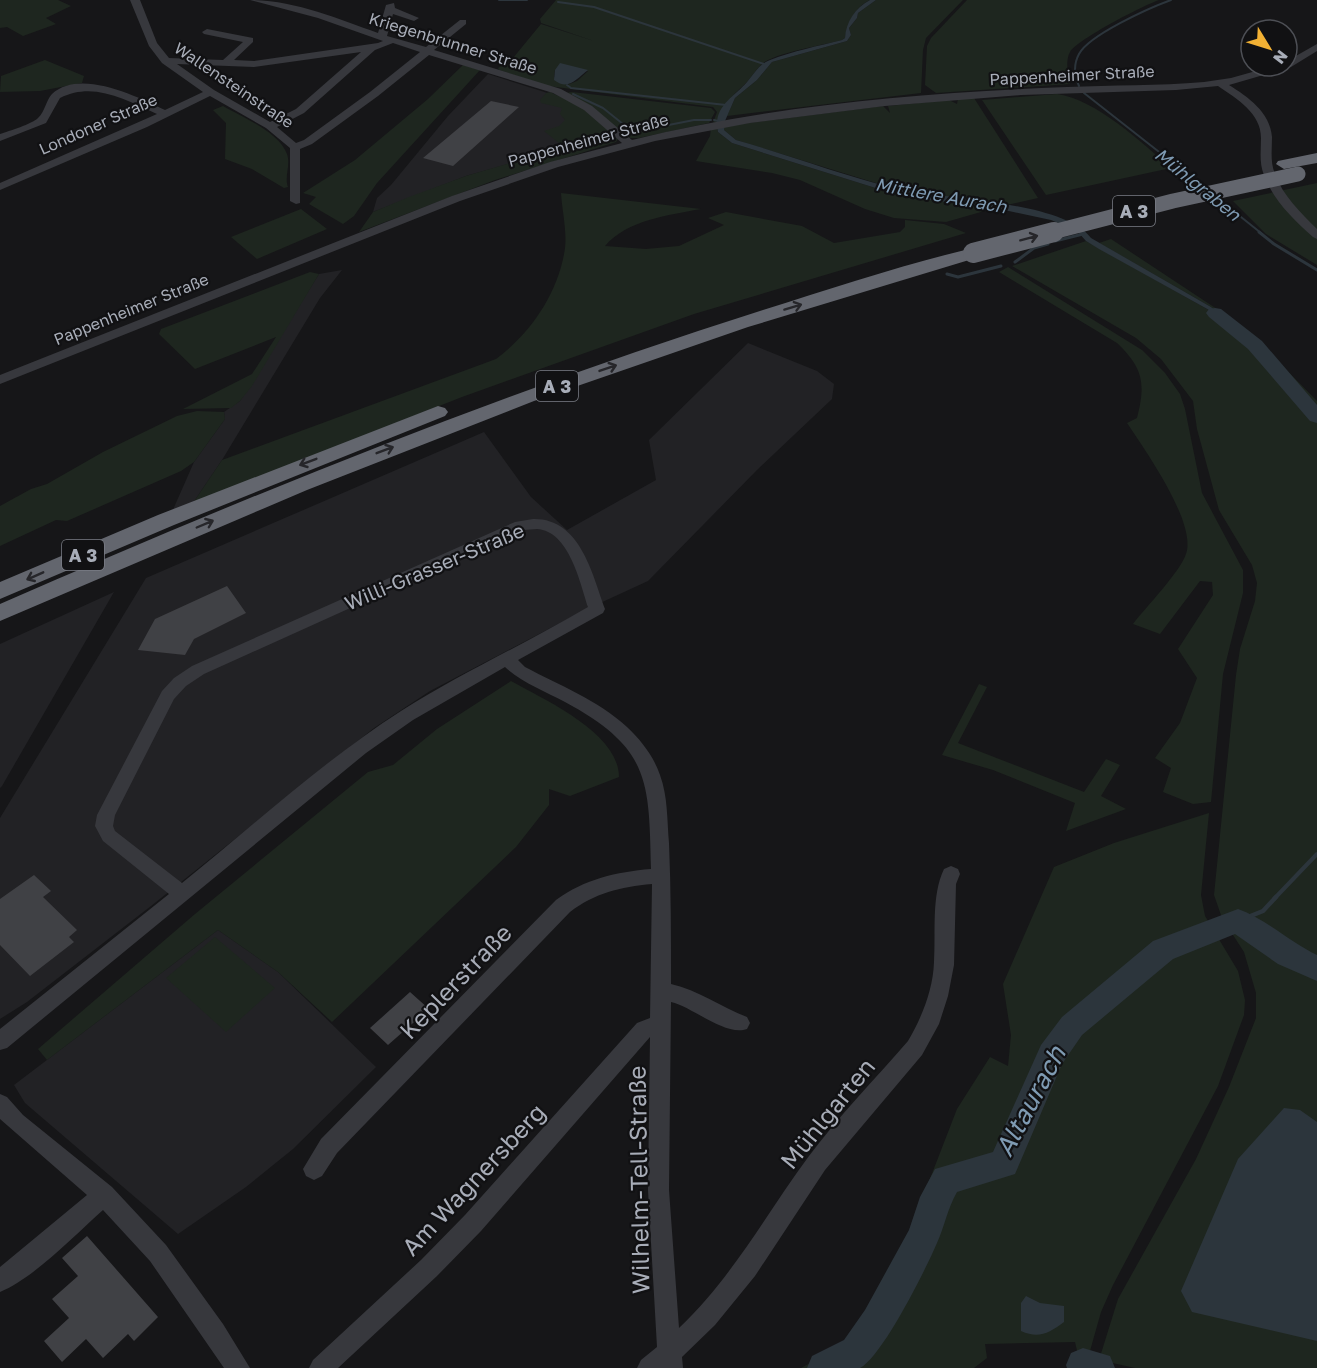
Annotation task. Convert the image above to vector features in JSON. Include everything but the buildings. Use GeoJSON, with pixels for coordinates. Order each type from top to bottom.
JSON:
{"type":"FeatureCollection","features":[{"type":"Feature","properties":{"kind":"highway","name":"A 3"},"geometry":{"type":"LineString","coordinates":[[0,591],[289,470],[498,390],[710,317],[966,248],[1173,201],[1291,169],[1317,158]]}},
{"type":"Feature","properties":{"kind":"highway","name":"A 3"},"geometry":{"type":"LineString","coordinates":[[1291,169],[1317,170]]}},
{"type":"Feature","properties":{"kind":"highway","name":"A 3"},"geometry":{"type":"LineString","coordinates":[[0,613],[280,492],[514,402],[721,329],[966,248]]}},
{"type":"Feature","properties":{"kind":"street","name":"Wallensteinstraße"},"geometry":{"type":"LineString","coordinates":[[135,0],[152,44],[166,61],[210,92],[270,126],[295,147],[296,201]]}},
{"type":"Feature","properties":{"kind":"street","name":"Kriegenbrunner Straße"},"geometry":{"type":"LineString","coordinates":[[255,0],[321,16],[387,39],[557,91],[588,108],[628,143]]}},
{"type":"Feature","properties":{"kind":"street"},"geometry":{"type":"LineString","coordinates":[[270,126],[300,111],[371,48],[387,39],[391,7],[414,18]]}},
{"type":"Feature","properties":{"kind":"street"},"geometry":{"type":"LineString","coordinates":[[295,147],[308,142],[327,129],[463,22]]}},
{"type":"Feature","properties":{"kind":"street"},"geometry":{"type":"LineString","coordinates":[[207,32],[250,40],[224,64]]}},
{"type":"Feature","properties":{"kind":"street","name":"Pappenheimer Straße"},"geometry":{"type":"LineString","coordinates":[[1299,57],[1317,47]]}},
{"type":"Feature","properties":{"kind":"street"},"geometry":{"type":"LineString","coordinates":[[166,61],[224,64],[265,63],[371,48]]}},
{"type":"Feature","properties":{"kind":"street","name":"Pappenheimer Straße"},"geometry":{"type":"LineString","coordinates":[[0,380],[357,236],[501,181],[628,143],[702,127],[845,106],[1068,89],[1142,88],[1220,83],[1239,78]]}},
{"type":"Feature","properties":{"kind":"street"},"geometry":{"type":"LineString","coordinates":[[1220,83],[1252,107],[1261,119],[1266,131],[1269,175],[1298,216],[1317,236]]}},
{"type":"Feature","properties":{"kind":"street"},"geometry":{"type":"LineString","coordinates":[[0,138],[42,121],[54,98],[61,93],[78,88],[103,88],[166,114]]}},
{"type":"Feature","properties":{"kind":"street","name":"Londoner Straße"},"geometry":{"type":"LineString","coordinates":[[0,187],[166,114],[210,92]]}},
{"type":"Feature","properties":{"kind":"street","name":"Willi-Grasser-Straße"},"geometry":{"type":"LineString","coordinates":[[0,1041],[182,894],[341,763],[383,732],[435,698],[597,609],[572,548],[559,531],[541,524],[520,526],[198,670],[180,682],[168,695],[106,815],[105,826],[109,836],[182,894]]}},
{"type":"Feature","properties":{"kind":"street","name":"Wilhelm-Tell-Straße"},"geometry":{"type":"LineString","coordinates":[[507,660],[519,671],[600,714],[623,732],[650,770],[656,789],[661,876],[662,991],[658,1135],[670,1360]]}},
{"type":"Feature","properties":{"kind":"street","name":"Mühlgarten"},"geometry":{"type":"LineString","coordinates":[[649,1368],[670,1360],[707,1317],[747,1268],[817,1163],[915,1048],[929,1023],[938,996],[944,965],[947,884],[951,874]]}},
{"type":"Feature","properties":{"kind":"street","name":"Keplerstraße"},"geometry":{"type":"LineString","coordinates":[[314,1169],[329,1146],[562,906],[587,889],[602,883],[661,876]]}},
{"type":"Feature","properties":{"kind":"street"},"geometry":{"type":"LineString","coordinates":[[662,991],[685,996],[725,1018],[740,1023]]}},
{"type":"Feature","properties":{"kind":"street","name":"Am Wagnersberg"},"geometry":{"type":"LineString","coordinates":[[321,1368],[416,1280],[473,1223],[644,1029],[661,1025]]}},
{"type":"Feature","properties":{"kind":"street"},"geometry":{"type":"LineString","coordinates":[[0,1104],[16,1122],[104,1195],[158,1253],[196,1304],[238,1368]]}},
{"type":"Feature","properties":{"kind":"street"},"geometry":{"type":"LineString","coordinates":[[0,1281],[43,1248],[104,1195]]}},
{"type":"Feature","properties":{"kind":"shaded area"},"geometry":{"type":"Polygon","coordinates":[[[0,0],[58,0],[71,6],[46,18],[56,24],[23,36],[7,27],[0,28],[0,0]]]}},
{"type":"Feature","properties":{"kind":"shaded area"},"geometry":{"type":"Polygon","coordinates":[[[556,0],[870,0],[856,11],[845,38],[842,40],[777,56],[762,64],[728,101],[718,122],[713,123],[717,112],[713,107],[548,86],[499,70],[498,68],[513,58],[541,24],[594,41],[541,23],[540,19],[556,0]],[[555,70],[554,77],[567,85],[577,81],[588,71],[555,70]]]}},
{"type":"Feature","properties":{"kind":"shaded area"},"geometry":{"type":"Polygon","coordinates":[[[870,0],[876,0],[858,13],[849,28],[851,35],[847,41],[772,62],[757,80],[735,98],[725,121],[724,130],[736,140],[894,188],[1000,203],[1055,216],[1076,225],[1091,238],[1211,307],[1242,332],[1236,333],[1209,310],[1099,249],[1086,241],[1077,231],[1051,220],[995,208],[922,199],[882,190],[732,143],[718,132],[717,123],[721,109],[760,67],[770,60],[788,54],[842,40],[845,38],[852,16],[870,0]]]}},
{"type":"Feature","properties":{"kind":"shaded area"},"geometry":{"type":"Polygon","coordinates":[[[876,0],[963,0],[926,38],[923,50],[921,93],[727,116],[735,98],[757,80],[772,62],[847,41],[851,35],[849,28],[858,13],[876,0]]]}},
{"type":"Feature","properties":{"kind":"shaded area"},"geometry":{"type":"Polygon","coordinates":[[[967,0],[1159,0],[1112,23],[1076,46],[1070,52],[1068,60],[1070,84],[936,93],[925,85],[927,46],[931,38],[967,0]]]}},
{"type":"Feature","properties":{"kind":"shaded area"},"geometry":{"type":"Polygon","coordinates":[[[45,60],[84,76],[82,83],[40,91],[0,92],[1,76],[45,60]]]}},
{"type":"Feature","properties":{"kind":"shaded area"},"geometry":{"type":"Polygon","coordinates":[[[560,63],[588,70],[568,84],[559,83],[554,80],[555,70],[560,63]]]}},
{"type":"Feature","properties":{"kind":"shaded area"},"geometry":{"type":"Polygon","coordinates":[[[463,65],[480,70],[377,183],[354,216],[343,224],[309,204],[316,197],[303,193],[355,160],[428,99],[463,65]]]}},
{"type":"Feature","properties":{"kind":"shaded area"},"geometry":{"type":"Polygon","coordinates":[[[488,74],[557,96],[600,138],[466,176],[373,212],[377,198],[488,74]]]}},
{"type":"Feature","properties":{"kind":"shaded area"},"geometry":{"type":"Polygon","coordinates":[[[550,92],[583,107],[618,139],[616,142],[495,180],[359,232],[373,212],[409,197],[466,176],[564,147],[544,131],[559,126],[565,120],[560,114],[562,108],[541,103],[540,100],[550,92]]]}},
{"type":"Feature","properties":{"kind":"shaded area"},"geometry":{"type":"Polygon","coordinates":[[[566,93],[711,108],[715,112],[709,123],[630,138],[566,93]]]}},
{"type":"Feature","properties":{"kind":"shaded area"},"geometry":{"type":"Polygon","coordinates":[[[1057,94],[1087,104],[1103,113],[1171,168],[1046,195],[982,100],[1057,94]]]}},
{"type":"Feature","properties":{"kind":"shaded area"},"geometry":{"type":"Polygon","coordinates":[[[974,98],[1038,198],[1007,205],[920,194],[892,188],[736,140],[724,130],[724,126],[883,106],[890,113],[888,106],[949,100],[957,104],[958,99],[974,98]]]}},
{"type":"Feature","properties":{"kind":"shaded area"},"geometry":{"type":"Polygon","coordinates":[[[223,106],[268,132],[283,146],[288,158],[288,187],[284,188],[252,169],[225,159],[226,123],[213,110],[223,106]]]}},
{"type":"Feature","properties":{"kind":"shaded area"},"geometry":{"type":"Polygon","coordinates":[[[717,127],[718,132],[732,143],[882,190],[922,199],[995,208],[946,222],[894,218],[865,209],[800,180],[772,173],[696,161],[710,136],[711,128],[717,127]]]}},
{"type":"Feature","properties":{"kind":"shaded area"},"geometry":{"type":"Polygon","coordinates":[[[1317,183],[1317,265],[1266,234],[1233,201],[1317,183]]]}},
{"type":"Feature","properties":{"kind":"shaded area"},"geometry":{"type":"Polygon","coordinates":[[[561,193],[701,209],[662,216],[637,224],[614,237],[605,246],[646,249],[679,246],[724,225],[708,218],[726,212],[802,226],[834,243],[900,232],[905,227],[905,220],[944,224],[966,233],[694,314],[462,397],[193,503],[222,460],[496,359],[509,349],[532,324],[550,296],[557,280],[565,248],[561,193]]]}},
{"type":"Feature","properties":{"kind":"shaded area"},"geometry":{"type":"Polygon","coordinates":[[[301,209],[327,229],[257,259],[231,237],[301,209]]]}},
{"type":"Feature","properties":{"kind":"shaded area"},"geometry":{"type":"Polygon","coordinates":[[[1111,239],[1232,319],[1258,341],[1317,401],[1317,1368],[1135,1368],[1099,1360],[1118,1299],[1196,1159],[1229,1087],[1256,1018],[1256,993],[1244,952],[1222,918],[1214,895],[1236,675],[1240,649],[1255,601],[1257,583],[1252,565],[1219,510],[1197,429],[1193,401],[1161,359],[1136,338],[1012,266],[1086,241],[1209,310],[1236,333],[1241,331],[1211,307],[1099,243],[1111,239]]]}},
{"type":"Feature","properties":{"kind":"shaded area"},"geometry":{"type":"Polygon","coordinates":[[[1008,267],[1142,350],[1165,373],[1180,394],[1202,493],[1243,570],[1243,593],[1223,674],[1211,802],[1193,804],[1163,792],[1171,768],[1155,758],[1180,723],[1197,678],[1178,649],[1213,595],[1212,582],[1200,581],[1160,634],[1133,624],[1183,561],[1187,541],[1177,506],[1127,423],[1137,418],[1140,406],[1141,385],[1137,368],[1117,343],[999,272],[1008,267]]]}},
{"type":"Feature","properties":{"kind":"shaded area"},"geometry":{"type":"Polygon","coordinates":[[[342,270],[320,298],[222,460],[193,503],[172,512],[194,462],[225,419],[224,412],[240,401],[319,274],[342,270]]]}},
{"type":"Feature","properties":{"kind":"shaded area"},"geometry":{"type":"Polygon","coordinates":[[[310,272],[319,274],[252,386],[240,401],[231,408],[183,409],[252,374],[276,337],[195,369],[159,334],[161,329],[310,272]]]}},
{"type":"Feature","properties":{"kind":"shaded area"},"geometry":{"type":"Polygon","coordinates":[[[748,343],[817,371],[834,384],[832,399],[757,470],[648,581],[585,610],[430,691],[374,728],[151,906],[27,1002],[0,1019],[0,818],[146,578],[484,432],[531,497],[567,530],[656,480],[649,440],[748,343]]]}},
{"type":"Feature","properties":{"kind":"shaded area"},"geometry":{"type":"Polygon","coordinates":[[[197,411],[224,412],[225,419],[194,462],[181,471],[67,521],[56,520],[0,546],[0,506],[177,416],[197,411]]]}},
{"type":"Feature","properties":{"kind":"shaded area"},"geometry":{"type":"Polygon","coordinates":[[[114,592],[2,786],[0,788],[0,644],[114,592]]]}},
{"type":"Feature","properties":{"kind":"shaded area"},"geometry":{"type":"Polygon","coordinates":[[[511,681],[560,708],[594,732],[607,746],[616,761],[619,777],[570,796],[549,789],[549,805],[516,847],[332,1022],[278,972],[218,930],[47,1060],[38,1049],[195,914],[368,772],[393,765],[437,729],[511,681]]]}},
{"type":"Feature","properties":{"kind":"shaded area"},"geometry":{"type":"Polygon","coordinates":[[[979,684],[987,687],[958,743],[1084,792],[1106,759],[1120,765],[1101,796],[1126,809],[1066,831],[1075,803],[993,770],[942,755],[979,684]]]}},
{"type":"Feature","properties":{"kind":"shaded area"},"geometry":{"type":"Polygon","coordinates":[[[1209,813],[1201,895],[1205,916],[1238,971],[1245,1000],[1244,1015],[1218,1086],[1113,1285],[1101,1312],[1088,1358],[1079,1359],[1075,1342],[985,1344],[987,1358],[974,1368],[801,1368],[851,1341],[902,1251],[957,1109],[990,1057],[1008,1066],[1011,1035],[1003,984],[1054,867],[1114,843],[1209,813]]]}},
{"type":"Feature","properties":{"kind":"shaded area"},"geometry":{"type":"Polygon","coordinates":[[[218,930],[278,972],[376,1067],[293,1149],[246,1187],[178,1234],[25,1103],[14,1085],[218,930]]]}},
{"type":"Feature","properties":{"kind":"shaded area"},"geometry":{"type":"Polygon","coordinates":[[[215,937],[275,988],[226,1032],[166,978],[215,937]]]}},
{"type":"Feature","properties":{"kind":"shaded area"},"geometry":{"type":"Polygon","coordinates":[[[1284,1108],[1300,1110],[1317,1122],[1317,1341],[1192,1312],[1181,1291],[1238,1159],[1284,1108]]]}},
{"type":"Feature","properties":{"kind":"shaded area"},"geometry":{"type":"Polygon","coordinates":[[[1026,1296],[1040,1303],[1064,1306],[1064,1322],[1044,1334],[1033,1335],[1021,1331],[1021,1303],[1026,1296]]]}},
{"type":"Feature","properties":{"kind":"waterway"},"geometry":{"type":"LineString","coordinates":[[499,0],[527,0]]}},
{"type":"Feature","properties":{"kind":"waterway","name":"Mühlgraben"},"geometry":{"type":"LineString","coordinates":[[1079,86],[1075,66],[1079,54],[1085,47],[1121,23],[1171,0]]}},
{"type":"Feature","properties":{"kind":"waterway"},"geometry":{"type":"LineString","coordinates":[[558,2],[594,7],[764,64]]}},
{"type":"Feature","properties":{"kind":"waterway"},"geometry":{"type":"LineString","coordinates":[[567,85],[571,88],[726,105]]}},
{"type":"Feature","properties":{"kind":"waterway","name":"Mühlgraben"},"geometry":{"type":"LineString","coordinates":[[1084,93],[1205,188]]}},
{"type":"Feature","properties":{"kind":"waterway"},"geometry":{"type":"LineString","coordinates":[[573,94],[603,108],[633,132],[694,120],[711,120]]}},
{"type":"Feature","properties":{"kind":"waterway"},"geometry":{"type":"LineString","coordinates":[[714,120],[718,121]]}},
{"type":"Feature","properties":{"kind":"waterway","name":"Mühlgraben"},"geometry":{"type":"LineString","coordinates":[[1216,197],[1261,233]]}},
{"type":"Feature","properties":{"kind":"waterway","name":"Mühlgraben"},"geometry":{"type":"LineString","coordinates":[[1259,232],[1274,244],[1317,270]]}},
{"type":"Feature","properties":{"kind":"waterway"},"geometry":{"type":"LineString","coordinates":[[1055,241],[1083,234]]}},
{"type":"Feature","properties":{"kind":"waterway"},"geometry":{"type":"LineString","coordinates":[[1015,262],[1034,248],[1048,244]]}},
{"type":"Feature","properties":{"kind":"waterway"},"geometry":{"type":"LineString","coordinates":[[947,274],[958,277],[1001,266]]}},
{"type":"Feature","properties":{"kind":"waterway","name":"Mittlere Aurach"},"geometry":{"type":"LineString","coordinates":[[1215,313],[1255,345],[1317,417]]}},
{"type":"Feature","properties":{"kind":"waterway","name":"Altaurach"},"geometry":{"type":"LineString","coordinates":[[1274,899],[1317,854]]}},
{"type":"Feature","properties":{"kind":"waterway","name":"Altaurach"},"geometry":{"type":"LineString","coordinates":[[1238,921],[1263,911],[1276,897]]}},
{"type":"Feature","properties":{"kind":"waterway","name":"Altaurach"},"geometry":{"type":"LineString","coordinates":[[824,1368],[856,1352],[877,1322],[924,1235],[931,1208],[946,1180],[1004,1163],[1051,1055],[1072,1026],[1163,950],[1238,921],[1288,955],[1317,969]]}},
{"type":"Feature","properties":{"kind":"waterway","name":"Mittlere Aurach"},"geometry":{"type":"LineString","coordinates":[[1083,1365],[1098,1368]]}}]}
